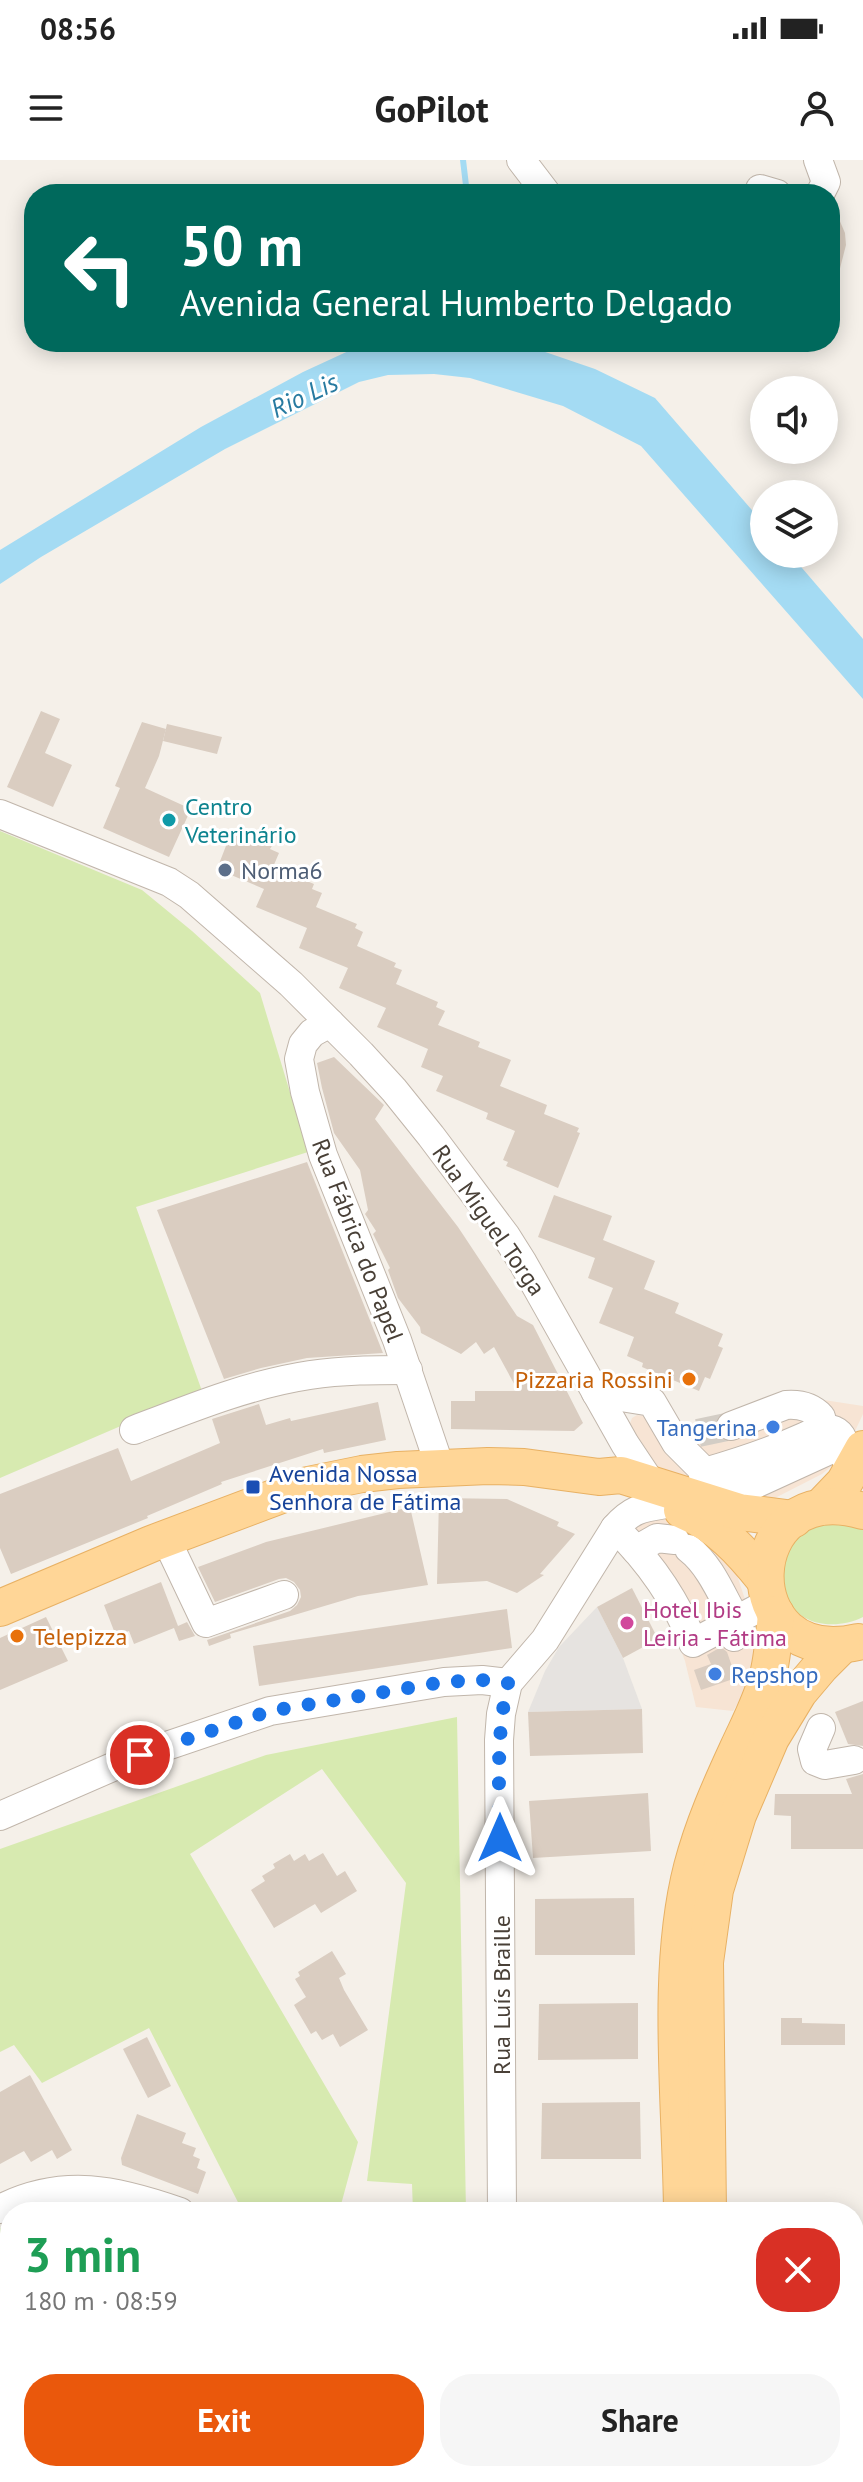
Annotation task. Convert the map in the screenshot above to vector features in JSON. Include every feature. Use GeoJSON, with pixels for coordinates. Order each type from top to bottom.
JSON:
{"type":"FeatureCollection","features":[{"type":"Feature","properties":{"kind":"main road"},"geometry":{"type":"LineString","coordinates":[[0,1608],[166,1539],[308,1485],[362,1474],[440,1467],[524,1467],[599,1477],[621,1475],[658,1494],[713,1525],[744,1554],[785,1625],[802,1638],[821,1645],[857,1646]]}},
{"type":"Feature","properties":{"kind":"main road"},"geometry":{"type":"LineString","coordinates":[[658,1494],[707,1487],[751,1514],[815,1468]]}},
{"type":"Feature","properties":{"kind":"main road"},"geometry":{"type":"LineString","coordinates":[[682,2202],[677,2013],[691,1870],[708,1815],[768,1676],[770,1599],[765,1564],[772,1544],[815,1468]]}},
{"type":"Feature","properties":{"kind":"main road"},"geometry":{"type":"LineString","coordinates":[[708,2202],[705,1962],[715,1890],[738,1815],[771,1738],[799,1692],[821,1666],[857,1646]]}},
{"type":"Feature","properties":{"kind":"street"},"geometry":{"type":"LineString","coordinates":[[521,160],[539,184]]}},
{"type":"Feature","properties":{"kind":"street"},"geometry":{"type":"LineString","coordinates":[[818,160],[825,184]]}},
{"type":"Feature","properties":{"kind":"street","name":"Rua Miguel Torga"},"geometry":{"type":"LineString","coordinates":[[0,814],[169,882],[189,895],[291,984],[330,1023],[394,1090],[506,1236],[658,1494]]}},
{"type":"Feature","properties":{"kind":"street","name":"Rua Fábrica do Papel"},"geometry":{"type":"LineString","coordinates":[[330,1023],[312,1033],[303,1044],[299,1059],[305,1092],[323,1155],[408,1370],[440,1467]]}},
{"type":"Feature","properties":{"kind":"street"},"geometry":{"type":"LineString","coordinates":[[134,1430],[204,1403],[273,1382],[363,1370],[408,1370]]}},
{"type":"Feature","properties":{"kind":"street"},"geometry":{"type":"LineString","coordinates":[[596,1393],[652,1402],[687,1438],[707,1487],[815,1468],[823,1427],[821,1417],[810,1409],[786,1405],[731,1426]]}},
{"type":"Feature","properties":{"kind":"street"},"geometry":{"type":"LineString","coordinates":[[0,1816],[140,1755],[270,1711],[444,1682],[482,1680],[508,1683],[545,1640],[615,1528],[627,1515],[658,1494]]}},
{"type":"Feature","properties":{"kind":"street"},"geometry":{"type":"LineString","coordinates":[[615,1528],[654,1573],[690,1636],[737,1622],[770,1599]]}},
{"type":"Feature","properties":{"kind":"street"},"geometry":{"type":"LineString","coordinates":[[636,1550],[657,1538],[682,1544],[697,1555],[737,1622]]}},
{"type":"Feature","properties":{"kind":"street"},"geometry":{"type":"LineString","coordinates":[[166,1539],[206,1623],[284,1595]]}},
{"type":"Feature","properties":{"kind":"street","name":"Rua Luís Braille"},"geometry":{"type":"LineString","coordinates":[[502,2202],[499,1740],[508,1683]]}},
{"type":"Feature","properties":{"kind":"street"},"geometry":{"type":"LineString","coordinates":[[821,1728],[812,1749],[815,1761],[825,1765],[854,1760]]}},
{"type":"Feature","properties":{"kind":"street"},"geometry":{"type":"LineString","coordinates":[[17,2202],[32,2196],[81,2188],[149,2202]]}},
{"type":"Feature","properties":{"kind":"shaded area"},"geometry":{"type":"Polygon","coordinates":[[[811,1398],[863,1406],[863,1414],[850,1442],[838,1461],[822,1474],[759,1503],[655,1472],[629,1426],[637,1415],[697,1424],[811,1398]]]}},
{"type":"Feature","properties":{"kind":"shaded area"},"geometry":{"type":"Polygon","coordinates":[[[654,1514],[686,1522],[735,1569],[756,1633],[757,1654],[750,1683],[733,1711],[696,1707],[674,1632],[657,1602],[613,1542],[654,1514]]]}},
{"type":"Feature","properties":{"kind":"shaded area"},"geometry":{"type":"Polygon","coordinates":[[[597,1607],[623,1658],[642,1709],[528,1712],[559,1647],[597,1607]]]}},
{"type":"Feature","properties":{"kind":"green space"},"geometry":{"type":"Polygon","coordinates":[[[0,831],[142,890],[260,993],[308,1152],[136,1207],[202,1391],[0,1478],[0,831]]]}},
{"type":"Feature","properties":{"kind":"green space"},"geometry":{"type":"Polygon","coordinates":[[[825,1521],[863,1529],[863,1617],[851,1622],[827,1624],[804,1617],[788,1600],[783,1587],[785,1557],[791,1543],[800,1534],[825,1521]]]}},
{"type":"Feature","properties":{"kind":"green space"},"geometry":{"type":"Polygon","coordinates":[[[457,1717],[466,2202],[413,2202],[412,2184],[367,2181],[406,1883],[322,1769],[190,1854],[358,2142],[342,2202],[238,2202],[149,2028],[42,2083],[14,2045],[0,2052],[0,1849],[266,1755],[457,1717]]]}},
{"type":"Feature","properties":{"kind":"water","name":"Rio Lis"},"geometry":{"type":"Polygon","coordinates":[[[346,352],[545,352],[595,369],[655,398],[750,508],[750,568],[802,568],[863,639],[863,699],[641,446],[563,406],[470,378],[434,374],[388,375],[359,382],[225,449],[0,584],[0,550],[201,427],[346,352]]]}},
{"type":"Feature","properties":{"kind":"building"},"geometry":{"type":"Polygon","coordinates":[[[840,221],[845,233],[846,245],[840,268],[840,221]]]}},
{"type":"Feature","properties":{"kind":"building"},"geometry":{"type":"Polygon","coordinates":[[[41,711],[60,719],[45,753],[72,765],[53,807],[7,787],[41,711]]]}},
{"type":"Feature","properties":{"kind":"building"},"geometry":{"type":"Polygon","coordinates":[[[142,722],[166,729],[159,756],[145,788],[191,809],[169,857],[103,828],[120,788],[115,786],[142,722]]]}},
{"type":"Feature","properties":{"kind":"building"},"geometry":{"type":"Polygon","coordinates":[[[167,724],[222,737],[217,754],[163,741],[167,724]]]}},
{"type":"Feature","properties":{"kind":"building"},"geometry":{"type":"Polygon","coordinates":[[[244,831],[273,844],[270,849],[279,853],[273,867],[314,884],[312,889],[322,893],[316,907],[357,924],[355,928],[363,932],[357,946],[396,963],[394,967],[402,970],[396,984],[438,1002],[436,1007],[445,1011],[438,1025],[480,1042],[478,1047],[511,1060],[500,1086],[547,1105],[544,1114],[579,1128],[577,1132],[580,1133],[558,1188],[506,1166],[508,1162],[503,1160],[515,1131],[486,1119],[488,1113],[436,1091],[443,1076],[421,1067],[428,1049],[377,1027],[386,1008],[339,988],[348,968],[299,948],[307,928],[256,907],[264,889],[217,869],[231,833],[241,837],[244,831]]]}},
{"type":"Feature","properties":{"kind":"building"},"geometry":{"type":"Polygon","coordinates":[[[334,1057],[384,1105],[375,1119],[458,1227],[517,1316],[533,1325],[583,1423],[574,1431],[451,1429],[451,1401],[475,1401],[475,1391],[518,1391],[494,1347],[484,1354],[476,1342],[461,1354],[421,1333],[420,1327],[398,1298],[388,1270],[390,1268],[373,1234],[376,1231],[365,1214],[368,1210],[360,1170],[334,1133],[322,1088],[317,1063],[334,1057]]]}},
{"type":"Feature","properties":{"kind":"building"},"geometry":{"type":"Polygon","coordinates":[[[307,1162],[383,1353],[307,1358],[224,1379],[157,1210],[307,1162]]]}},
{"type":"Feature","properties":{"kind":"building"},"geometry":{"type":"Polygon","coordinates":[[[554,1195],[612,1216],[603,1240],[655,1261],[644,1289],[679,1303],[675,1313],[723,1334],[718,1346],[723,1348],[710,1379],[705,1377],[699,1391],[642,1367],[643,1363],[627,1356],[634,1337],[599,1323],[613,1288],[588,1278],[595,1258],[538,1237],[554,1195]]]}},
{"type":"Feature","properties":{"kind":"building"},"geometry":{"type":"Polygon","coordinates":[[[378,1402],[386,1440],[324,1453],[323,1449],[221,1482],[148,1518],[11,1574],[0,1548],[0,1494],[118,1448],[131,1481],[220,1443],[212,1419],[259,1404],[266,1425],[378,1402]]]}},
{"type":"Feature","properties":{"kind":"building"},"geometry":{"type":"Polygon","coordinates":[[[716,1420],[715,1431],[720,1438],[700,1442],[697,1424],[716,1420]]]}},
{"type":"Feature","properties":{"kind":"building"},"geometry":{"type":"Polygon","coordinates":[[[439,1498],[507,1499],[559,1522],[557,1526],[575,1534],[540,1574],[544,1575],[517,1593],[487,1581],[437,1584],[439,1498]]]}},
{"type":"Feature","properties":{"kind":"building"},"geometry":{"type":"Polygon","coordinates":[[[410,1507],[428,1585],[358,1596],[230,1634],[231,1638],[209,1646],[207,1640],[290,1611],[301,1597],[294,1582],[286,1578],[215,1602],[198,1567],[266,1542],[410,1507]]]}},
{"type":"Feature","properties":{"kind":"building"},"geometry":{"type":"Polygon","coordinates":[[[161,1582],[178,1626],[187,1622],[195,1636],[179,1641],[174,1628],[134,1644],[129,1631],[116,1636],[104,1605],[161,1582]]]}},
{"type":"Feature","properties":{"kind":"building","name":"Hotel Ibis Leiria - Fátima"},"geometry":{"type":"Polygon","coordinates":[[[632,1588],[658,1639],[623,1658],[597,1607],[632,1588]]]}},
{"type":"Feature","properties":{"kind":"building"},"geometry":{"type":"Polygon","coordinates":[[[507,1609],[512,1648],[259,1686],[253,1646],[507,1609]]]}},
{"type":"Feature","properties":{"kind":"building"},"geometry":{"type":"Polygon","coordinates":[[[46,1617],[68,1661],[0,1690],[0,1638],[46,1617]]]}},
{"type":"Feature","properties":{"kind":"building","name":"Repshop"},"geometry":{"type":"Polygon","coordinates":[[[721,1647],[727,1652],[736,1678],[701,1690],[694,1670],[711,1664],[707,1655],[721,1647]]]}},
{"type":"Feature","properties":{"kind":"building"},"geometry":{"type":"Polygon","coordinates":[[[863,1701],[863,1746],[848,1744],[835,1712],[863,1701]]]}},
{"type":"Feature","properties":{"kind":"building"},"geometry":{"type":"Polygon","coordinates":[[[642,1709],[643,1753],[530,1756],[528,1712],[642,1709]]]}},
{"type":"Feature","properties":{"kind":"building"},"geometry":{"type":"Polygon","coordinates":[[[863,1774],[863,1849],[791,1849],[791,1816],[774,1815],[775,1794],[852,1794],[846,1779],[863,1774]]]}},
{"type":"Feature","properties":{"kind":"building"},"geometry":{"type":"Polygon","coordinates":[[[648,1793],[651,1851],[533,1858],[529,1801],[648,1793]]]}},
{"type":"Feature","properties":{"kind":"building"},"geometry":{"type":"Polygon","coordinates":[[[323,1853],[337,1876],[345,1871],[357,1891],[321,1913],[315,1904],[274,1928],[251,1890],[265,1881],[262,1876],[275,1868],[273,1864],[290,1854],[294,1861],[305,1854],[309,1861],[323,1853]]]}},
{"type":"Feature","properties":{"kind":"building"},"geometry":{"type":"Polygon","coordinates":[[[634,1898],[635,1955],[535,1955],[535,1899],[634,1898]]]}},
{"type":"Feature","properties":{"kind":"building"},"geometry":{"type":"Polygon","coordinates":[[[332,1951],[346,1974],[339,1978],[344,1990],[368,2030],[340,2047],[333,2034],[322,2040],[316,2031],[311,2034],[294,2005],[306,1997],[295,1979],[300,1976],[298,1972],[332,1951]]]}},
{"type":"Feature","properties":{"kind":"building"},"geometry":{"type":"Polygon","coordinates":[[[638,2003],[638,2059],[538,2060],[539,2004],[638,2003]]]}},
{"type":"Feature","properties":{"kind":"building"},"geometry":{"type":"Polygon","coordinates":[[[781,2018],[802,2018],[802,2023],[845,2024],[845,2045],[781,2045],[781,2018]]]}},
{"type":"Feature","properties":{"kind":"building"},"geometry":{"type":"Polygon","coordinates":[[[147,2037],[171,2086],[148,2098],[123,2049],[147,2037]]]}},
{"type":"Feature","properties":{"kind":"building"},"geometry":{"type":"Polygon","coordinates":[[[30,2075],[72,2150],[57,2159],[52,2150],[31,2162],[24,2151],[0,2164],[0,2092],[30,2075]]]}},
{"type":"Feature","properties":{"kind":"building"},"geometry":{"type":"Polygon","coordinates":[[[640,2102],[641,2159],[541,2159],[542,2103],[640,2102]]]}},
{"type":"Feature","properties":{"kind":"building"},"geometry":{"type":"Polygon","coordinates":[[[137,2114],[186,2133],[182,2143],[196,2148],[193,2156],[200,2159],[197,2168],[206,2172],[198,2194],[122,2165],[121,2158],[137,2114]]]}},
{"type":"Feature","properties":{"kind":"waterway"},"geometry":{"type":"LineString","coordinates":[[463,160],[466,184]]}},
{"type":"Feature","properties":{"kind":"tunnel"},"geometry":{"type":"LineString","coordinates":[[698,1433],[731,1426]]}},
{"type":"Feature","properties":{"kind":"place","name":"Centro Veterinário"},"geometry":{"type":"Point","coordinates":[169,820]}},
{"type":"Feature","properties":{"kind":"place","name":"Norma6"},"geometry":{"type":"Point","coordinates":[225,870]}},
{"type":"Feature","properties":{"kind":"place","name":"Pizzaria Rossini"},"geometry":{"type":"Point","coordinates":[689,1379]}},
{"type":"Feature","properties":{"kind":"place","name":"Tangerina"},"geometry":{"type":"Point","coordinates":[773,1427]}},
{"type":"Feature","properties":{"kind":"place","name":"Avenida Nossa Senhora de Fátima"},"geometry":{"type":"Point","coordinates":[253,1487]}},
{"type":"Feature","properties":{"kind":"place","name":"Hotel Ibis Leiria - Fátima"},"geometry":{"type":"Point","coordinates":[627,1623]}},
{"type":"Feature","properties":{"kind":"place","name":"Telepizza"},"geometry":{"type":"Point","coordinates":[17,1636]}},
{"type":"Feature","properties":{"kind":"place","name":"Repshop"},"geometry":{"type":"Point","coordinates":[715,1674]}},
{"type":"Feature","properties":{"kind":"route"},"geometry":{"type":"LineString","coordinates":[[140,1755],[270,1711],[444,1682],[482,1680],[508,1683],[499,1740],[500,1838]]}}]}
